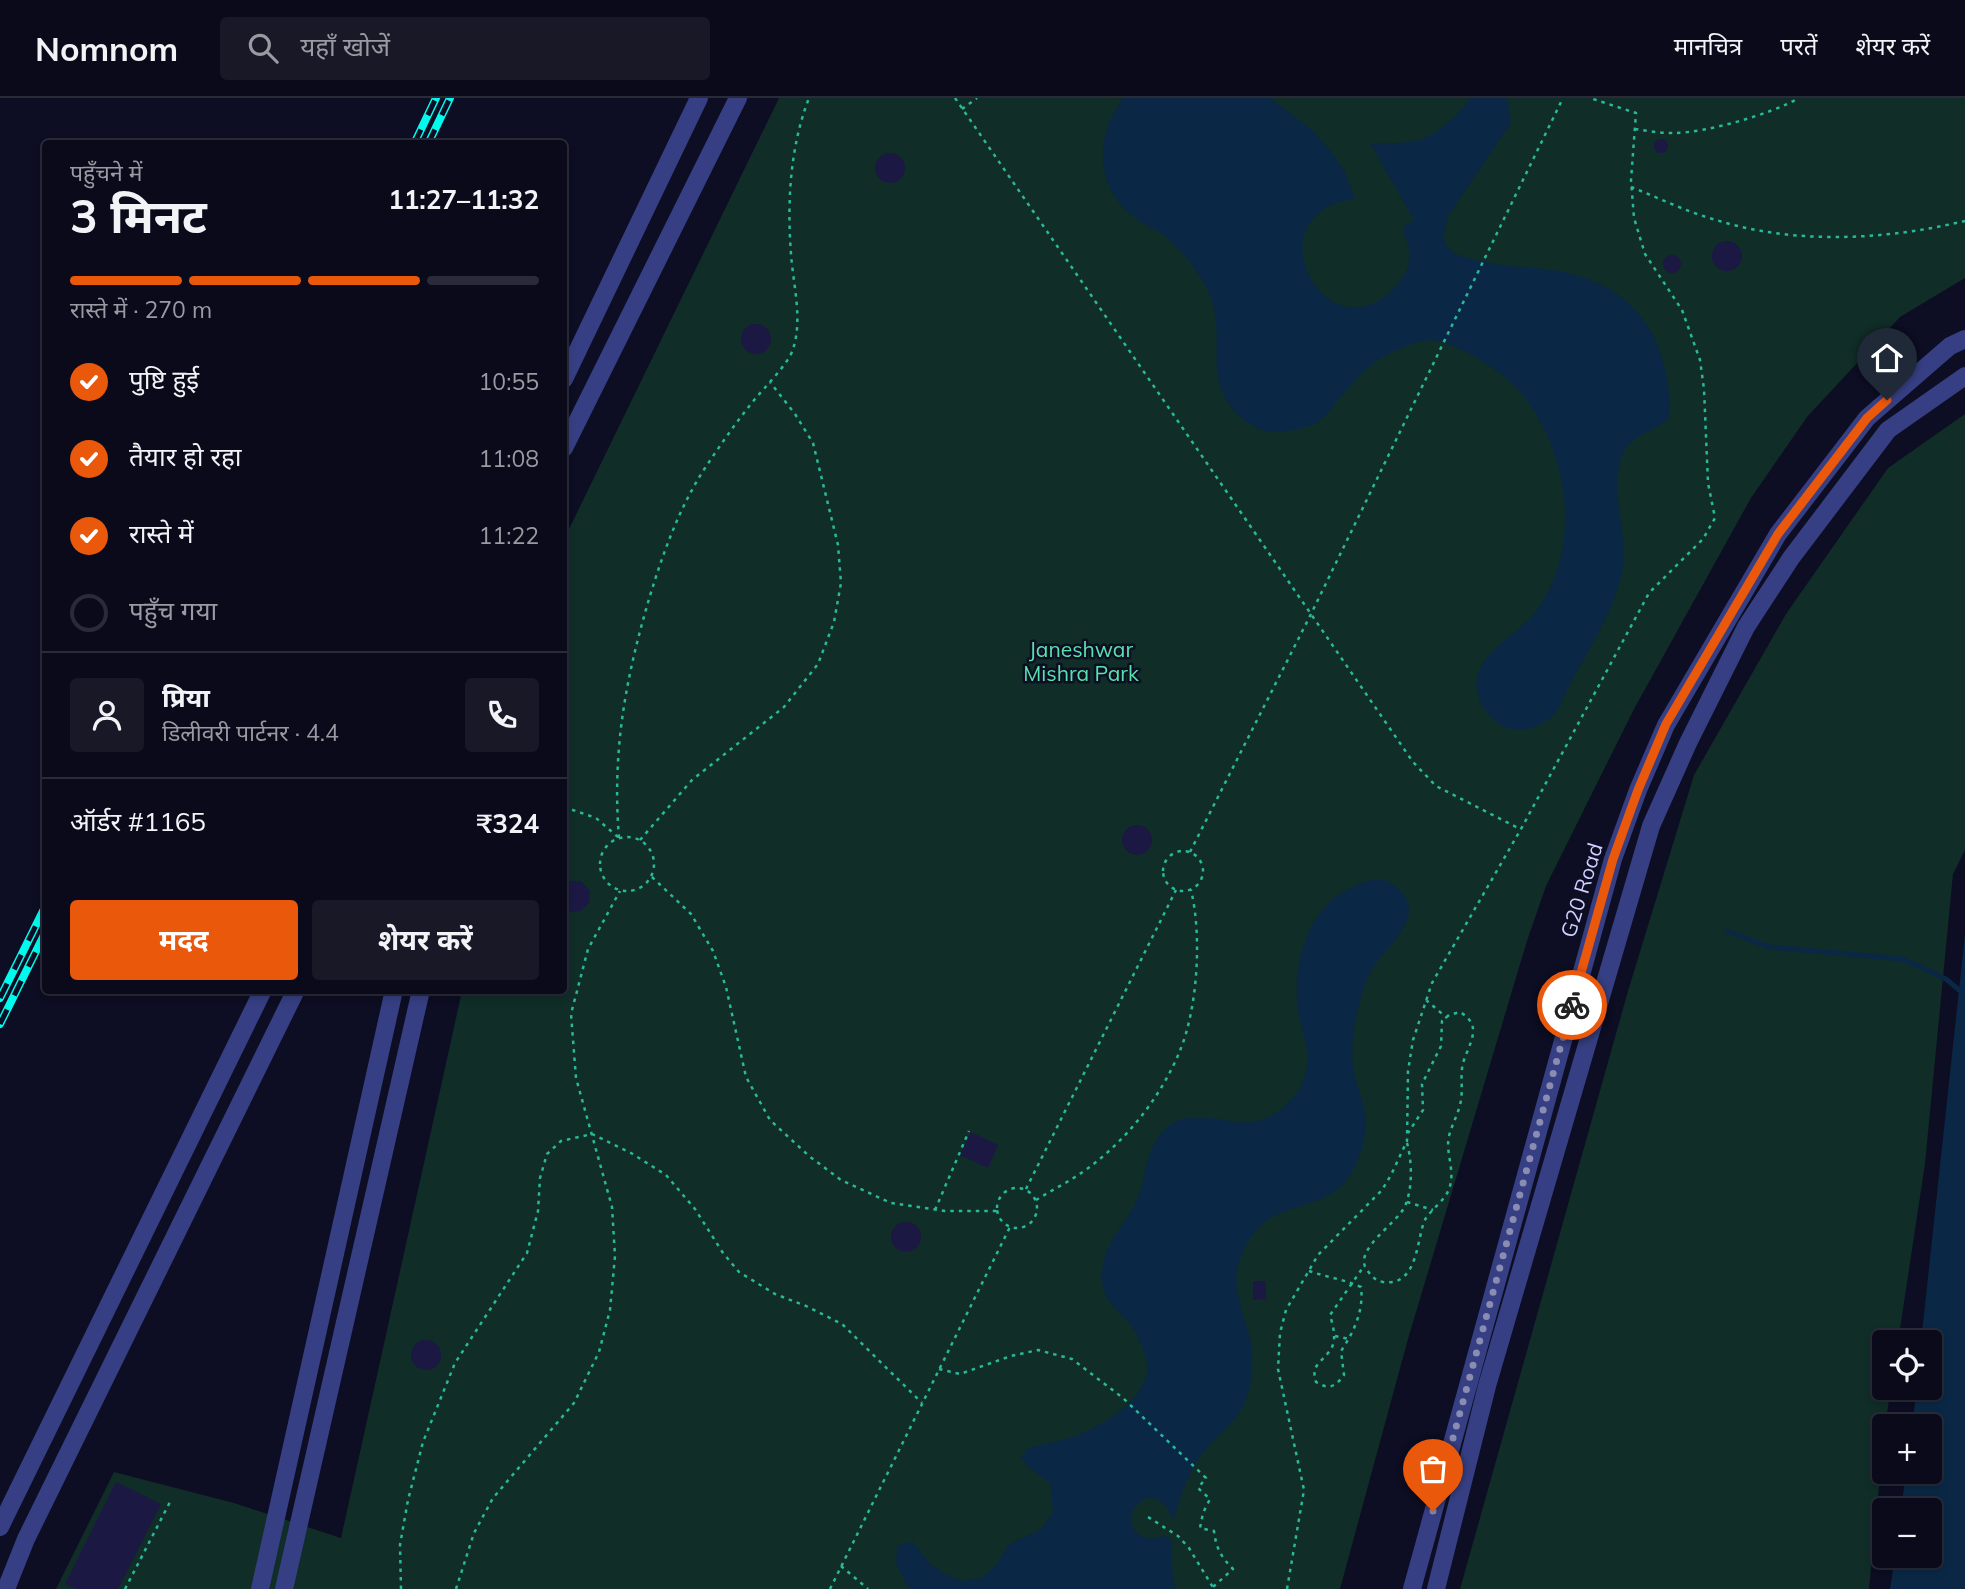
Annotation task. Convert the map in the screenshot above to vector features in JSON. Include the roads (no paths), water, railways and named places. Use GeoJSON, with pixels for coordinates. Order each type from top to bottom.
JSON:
{"type":"FeatureCollection","features":[{"type":"Feature","properties":{"kind":"street"},"geometry":{"type":"LineString","coordinates":[[567,373],[699,98]]}},
{"type":"Feature","properties":{"kind":"street"},"geometry":{"type":"LineString","coordinates":[[567,442],[738,98]]}},
{"type":"Feature","properties":{"kind":"street","name":"G20 Road"},"geometry":{"type":"LineString","coordinates":[[1412,1589],[1613,859],[1666,724],[1778,534],[1867,418],[1950,346],[1965,339]]}},
{"type":"Feature","properties":{"kind":"street"},"geometry":{"type":"LineString","coordinates":[[1436,1589],[1488,1386],[1651,826],[1688,743],[1746,627],[1791,558],[1888,430],[1965,376]]}},
{"type":"Feature","properties":{"kind":"street"},"geometry":{"type":"LineString","coordinates":[[1613,859],[1638,872]]}},
{"type":"Feature","properties":{"kind":"street"},"geometry":{"type":"LineString","coordinates":[[0,1527],[261,994]]}},
{"type":"Feature","properties":{"kind":"street"},"geometry":{"type":"LineString","coordinates":[[6,1589],[26,1539],[294,994]]}},
{"type":"Feature","properties":{"kind":"street"},"geometry":{"type":"LineString","coordinates":[[260,1589],[393,994]]}},
{"type":"Feature","properties":{"kind":"street"},"geometry":{"type":"LineString","coordinates":[[284,1589],[420,994]]}},
{"type":"Feature","properties":{"kind":"water"},"geometry":{"type":"Polygon","coordinates":[[[1123,98],[1270,98],[1312,130],[1345,172],[1355,199],[1323,210],[1307,229],[1303,253],[1309,276],[1324,295],[1345,306],[1369,305],[1395,287],[1406,272],[1409,259],[1408,244],[1402,228],[1414,220],[1370,143],[1417,140],[1443,127],[1470,98],[1507,98],[1511,123],[1448,216],[1443,238],[1449,249],[1466,258],[1493,264],[1572,274],[1614,292],[1647,324],[1660,352],[1669,394],[1668,420],[1635,439],[1622,456],[1617,483],[1624,553],[1620,581],[1600,629],[1558,709],[1549,719],[1528,729],[1507,728],[1489,715],[1482,706],[1476,685],[1478,674],[1488,656],[1533,615],[1549,590],[1560,562],[1565,532],[1560,473],[1551,444],[1538,417],[1521,393],[1493,368],[1449,344],[1427,340],[1392,352],[1376,361],[1321,420],[1311,425],[1290,431],[1271,432],[1241,418],[1222,391],[1217,369],[1216,319],[1203,282],[1189,261],[1172,243],[1134,217],[1111,191],[1103,160],[1104,145],[1107,129],[1123,98]]]}},
{"type":"Feature","properties":{"kind":"water"},"geometry":{"type":"Polygon","coordinates":[[[1376,879],[1389,882],[1399,889],[1407,900],[1409,910],[1402,931],[1369,975],[1355,1021],[1353,1067],[1366,1121],[1365,1137],[1358,1160],[1344,1184],[1336,1191],[1274,1216],[1248,1241],[1237,1275],[1239,1298],[1252,1355],[1251,1380],[1246,1401],[1236,1418],[1202,1454],[1192,1470],[1173,1522],[1166,1507],[1157,1499],[1148,1498],[1140,1502],[1131,1519],[1133,1528],[1142,1536],[1153,1538],[1164,1535],[1172,1540],[1175,1589],[909,1589],[896,1564],[897,1546],[912,1541],[930,1564],[945,1574],[963,1581],[982,1578],[998,1563],[1008,1545],[1041,1529],[1053,1512],[1050,1483],[1027,1466],[1021,1457],[1028,1448],[1069,1438],[1093,1428],[1117,1414],[1136,1395],[1147,1372],[1145,1355],[1132,1327],[1106,1295],[1102,1267],[1109,1246],[1137,1199],[1153,1146],[1165,1129],[1174,1122],[1195,1117],[1249,1122],[1268,1117],[1292,1099],[1306,1073],[1308,1056],[1297,1001],[1298,969],[1306,938],[1322,910],[1333,899],[1354,886],[1376,879]]]}},
{"type":"Feature","properties":{"kind":"water"},"geometry":{"type":"Polygon","coordinates":[[[1965,934],[1965,1589],[1890,1589],[1893,1568],[1942,1568],[1942,1498],[1903,1498],[1904,1484],[1942,1484],[1942,1414],[1914,1414],[1915,1400],[1942,1400],[1942,1330],[1922,1330],[1965,934]]]}},
{"type":"Feature","properties":{"kind":"waterway"},"geometry":{"type":"LineString","coordinates":[[1727,931],[1769,947],[1903,959],[1946,979],[1965,995]]}},
{"type":"Feature","properties":{"kind":"railway"},"geometry":{"type":"LineString","coordinates":[[416,140],[436,98]]}},
{"type":"Feature","properties":{"kind":"railway"},"geometry":{"type":"LineString","coordinates":[[430,140],[450,98]]}},
{"type":"Feature","properties":{"kind":"railway"},"geometry":{"type":"LineString","coordinates":[[0,998],[42,913]]}},
{"type":"Feature","properties":{"kind":"railway"},"geometry":{"type":"LineString","coordinates":[[0,1024],[42,939]]}},
{"type":"Feature","properties":{"kind":"park label","name":"Janeshwar Mishra Park"},"geometry":{"type":"Point","coordinates":[1081,661]}}]}
